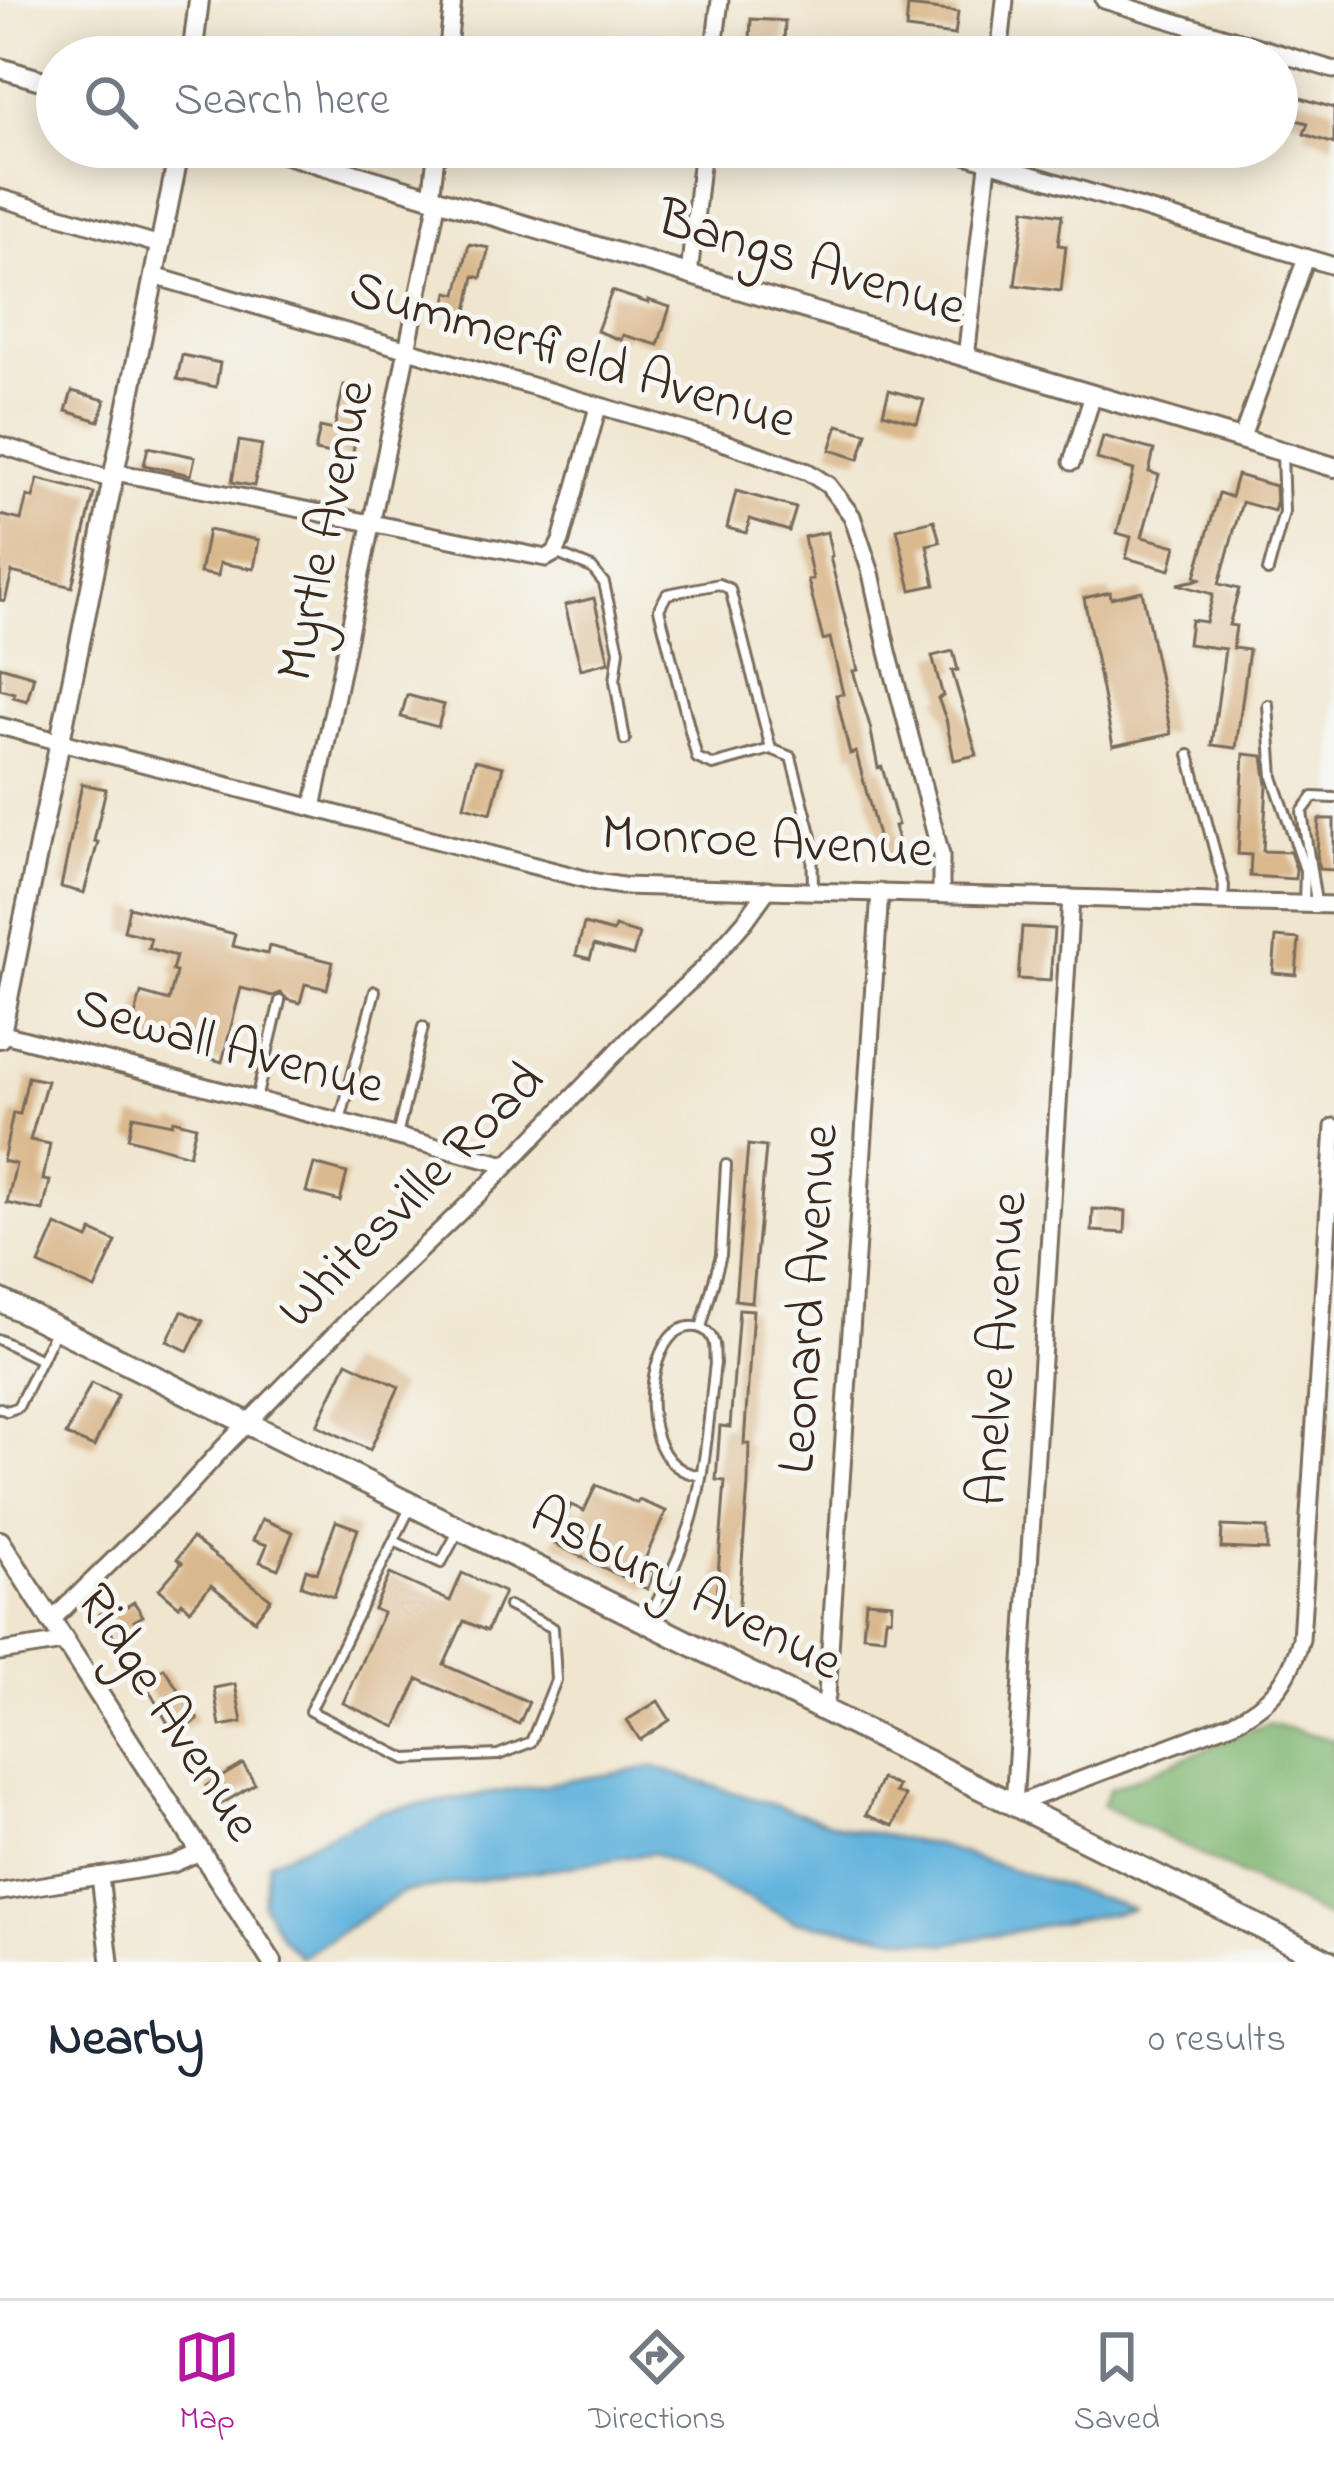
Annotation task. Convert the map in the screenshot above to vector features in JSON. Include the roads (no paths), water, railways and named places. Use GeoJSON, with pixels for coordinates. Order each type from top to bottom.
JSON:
{"type":"FeatureCollection","features":[{"type":"Feature","properties":{"kind":"main road","name":"Asbury Avenue"},"geometry":{"type":"LineString","coordinates":[[0,1300],[1330,1962]]}},
{"type":"Feature","properties":{"kind":"street"},"geometry":{"type":"LineString","coordinates":[[195,36],[199,0]]}},
{"type":"Feature","properties":{"kind":"street"},"geometry":{"type":"LineString","coordinates":[[449,36],[453,0]]}},
{"type":"Feature","properties":{"kind":"street"},"geometry":{"type":"LineString","coordinates":[[716,36],[720,0]]}},
{"type":"Feature","properties":{"kind":"street"},"geometry":{"type":"LineString","coordinates":[[1001,36],[1005,0]]}},
{"type":"Feature","properties":{"kind":"street"},"geometry":{"type":"LineString","coordinates":[[1104,0],[1222,36]]}},
{"type":"Feature","properties":{"kind":"street"},"geometry":{"type":"LineString","coordinates":[[1298,59],[1334,70]]}},
{"type":"Feature","properties":{"kind":"street"},"geometry":{"type":"LineString","coordinates":[[0,68],[36,79]]}},
{"type":"Feature","properties":{"kind":"street"},"geometry":{"type":"LineString","coordinates":[[0,1035],[176,168]]}},
{"type":"Feature","properties":{"kind":"street","name":"Bangs Avenue"},"geometry":{"type":"LineString","coordinates":[[332,168],[1334,467]]}},
{"type":"Feature","properties":{"kind":"street","name":"Myrtle Avenue"},"geometry":{"type":"LineString","coordinates":[[313,808],[407,351],[435,199],[436,168]]}},
{"type":"Feature","properties":{"kind":"street"},"geometry":{"type":"LineString","coordinates":[[689,274],[702,168]]}},
{"type":"Feature","properties":{"kind":"street"},"geometry":{"type":"LineString","coordinates":[[966,358],[987,168]]}},
{"type":"Feature","properties":{"kind":"street"},"geometry":{"type":"LineString","coordinates":[[1032,168],[1334,266]]}},
{"type":"Feature","properties":{"kind":"street"},"geometry":{"type":"LineString","coordinates":[[0,198],[160,245]]}},
{"type":"Feature","properties":{"kind":"street"},"geometry":{"type":"LineString","coordinates":[[1241,440],[1306,258]]}},
{"type":"Feature","properties":{"kind":"street","name":"Summerfield Avenue"},"geometry":{"type":"LineString","coordinates":[[154,276],[717,440],[808,472],[828,485],[852,516],[871,573],[941,855],[941,894]]}},
{"type":"Feature","properties":{"kind":"street"},"geometry":{"type":"LineString","coordinates":[[1072,462],[1093,395]]}},
{"type":"Feature","properties":{"kind":"street"},"geometry":{"type":"LineString","coordinates":[[0,445],[114,476],[545,558],[555,554],[561,541],[598,407]]}},
{"type":"Feature","properties":{"kind":"street","name":"Monroe Avenue"},"geometry":{"type":"LineString","coordinates":[[0,726],[622,886],[1318,905]]}},
{"type":"Feature","properties":{"kind":"street","name":"Whitesville Road"},"geometry":{"type":"LineString","coordinates":[[50,1622],[705,967],[768,889]]}},
{"type":"Feature","properties":{"kind":"street","name":"Leonard Avenue"},"geometry":{"type":"LineString","coordinates":[[824,1711],[880,892]]}},
{"type":"Feature","properties":{"kind":"street","name":"Anelve Avenue"},"geometry":{"type":"LineString","coordinates":[[1014,1805],[1071,898]]}},
{"type":"Feature","properties":{"kind":"street","name":"Sewall Avenue"},"geometry":{"type":"LineString","coordinates":[[0,1035],[506,1165]]}},
{"type":"Feature","properties":{"kind":"street"},"geometry":{"type":"LineString","coordinates":[[1014,1805],[1232,1724],[1258,1710],[1296,1658],[1334,1127]]}},
{"type":"Feature","properties":{"kind":"street","name":"Ridge Avenue"},"geometry":{"type":"LineString","coordinates":[[0,1541],[272,1962]]}},
{"type":"Feature","properties":{"kind":"street"},"geometry":{"type":"LineString","coordinates":[[0,1652],[63,1642]]}},
{"type":"Feature","properties":{"kind":"street"},"geometry":{"type":"LineString","coordinates":[[0,1892],[172,1864],[202,1851]]}},
{"type":"Feature","properties":{"kind":"street"},"geometry":{"type":"LineString","coordinates":[[100,1876],[110,1962]]}},
{"type":"Feature","properties":{"kind":"lane"},"geometry":{"type":"LineString","coordinates":[[1268,571],[1284,512],[1282,452]]}},
{"type":"Feature","properties":{"kind":"lane"},"geometry":{"type":"LineString","coordinates":[[555,554],[592,568],[604,584],[619,650],[615,681],[625,740]]}},
{"type":"Feature","properties":{"kind":"lane"},"geometry":{"type":"LineString","coordinates":[[771,748],[730,589],[719,584],[667,594],[659,609],[697,758],[713,765],[771,748],[791,757],[812,837],[813,890]]}},
{"type":"Feature","properties":{"kind":"lane"},"geometry":{"type":"LineString","coordinates":[[1268,705],[1273,777],[1318,905]]}},
{"type":"Feature","properties":{"kind":"lane"},"geometry":{"type":"LineString","coordinates":[[1190,755],[1224,886],[1223,902]]}},
{"type":"Feature","properties":{"kind":"lane"},"geometry":{"type":"LineString","coordinates":[[1318,905],[1302,812],[1313,797],[1334,798]]}},
{"type":"Feature","properties":{"kind":"lane"},"geometry":{"type":"LineString","coordinates":[[340,1122],[375,992]]}},
{"type":"Feature","properties":{"kind":"lane"},"geometry":{"type":"LineString","coordinates":[[256,1100],[280,1001]]}},
{"type":"Feature","properties":{"kind":"lane"},"geometry":{"type":"LineString","coordinates":[[396,1137],[423,1028]]}},
{"type":"Feature","properties":{"kind":"lane"},"geometry":{"type":"LineString","coordinates":[[701,1328],[721,1256],[726,1165]]}},
{"type":"Feature","properties":{"kind":"lane"},"geometry":{"type":"LineString","coordinates":[[648,1622],[682,1546],[700,1476],[714,1344],[709,1333],[688,1326],[669,1339],[658,1359],[651,1401],[665,1453],[678,1468],[700,1476]]}},
{"type":"Feature","properties":{"kind":"lane"},"geometry":{"type":"LineString","coordinates":[[0,1408],[7,1412],[18,1407],[56,1328]]}},
{"type":"Feature","properties":{"kind":"lane"},"geometry":{"type":"LineString","coordinates":[[0,1340],[40,1360]]}},
{"type":"Feature","properties":{"kind":"lane"},"geometry":{"type":"LineString","coordinates":[[412,1504],[310,1711],[406,1759],[498,1755],[531,1742],[556,1680],[553,1628],[508,1606]]}},
{"type":"Feature","properties":{"kind":"lane"},"geometry":{"type":"LineString","coordinates":[[394,1540],[442,1563],[460,1528]]}},
{"type":"Feature","properties":{"kind":"water"},"geometry":{"type":"Polygon","coordinates":[[[654,1767],[849,1829],[936,1845],[1134,1909],[946,1944],[794,1921],[653,1853],[403,1892],[301,1957],[283,1939],[262,1904],[269,1862],[381,1811],[654,1767]]]}}]}
